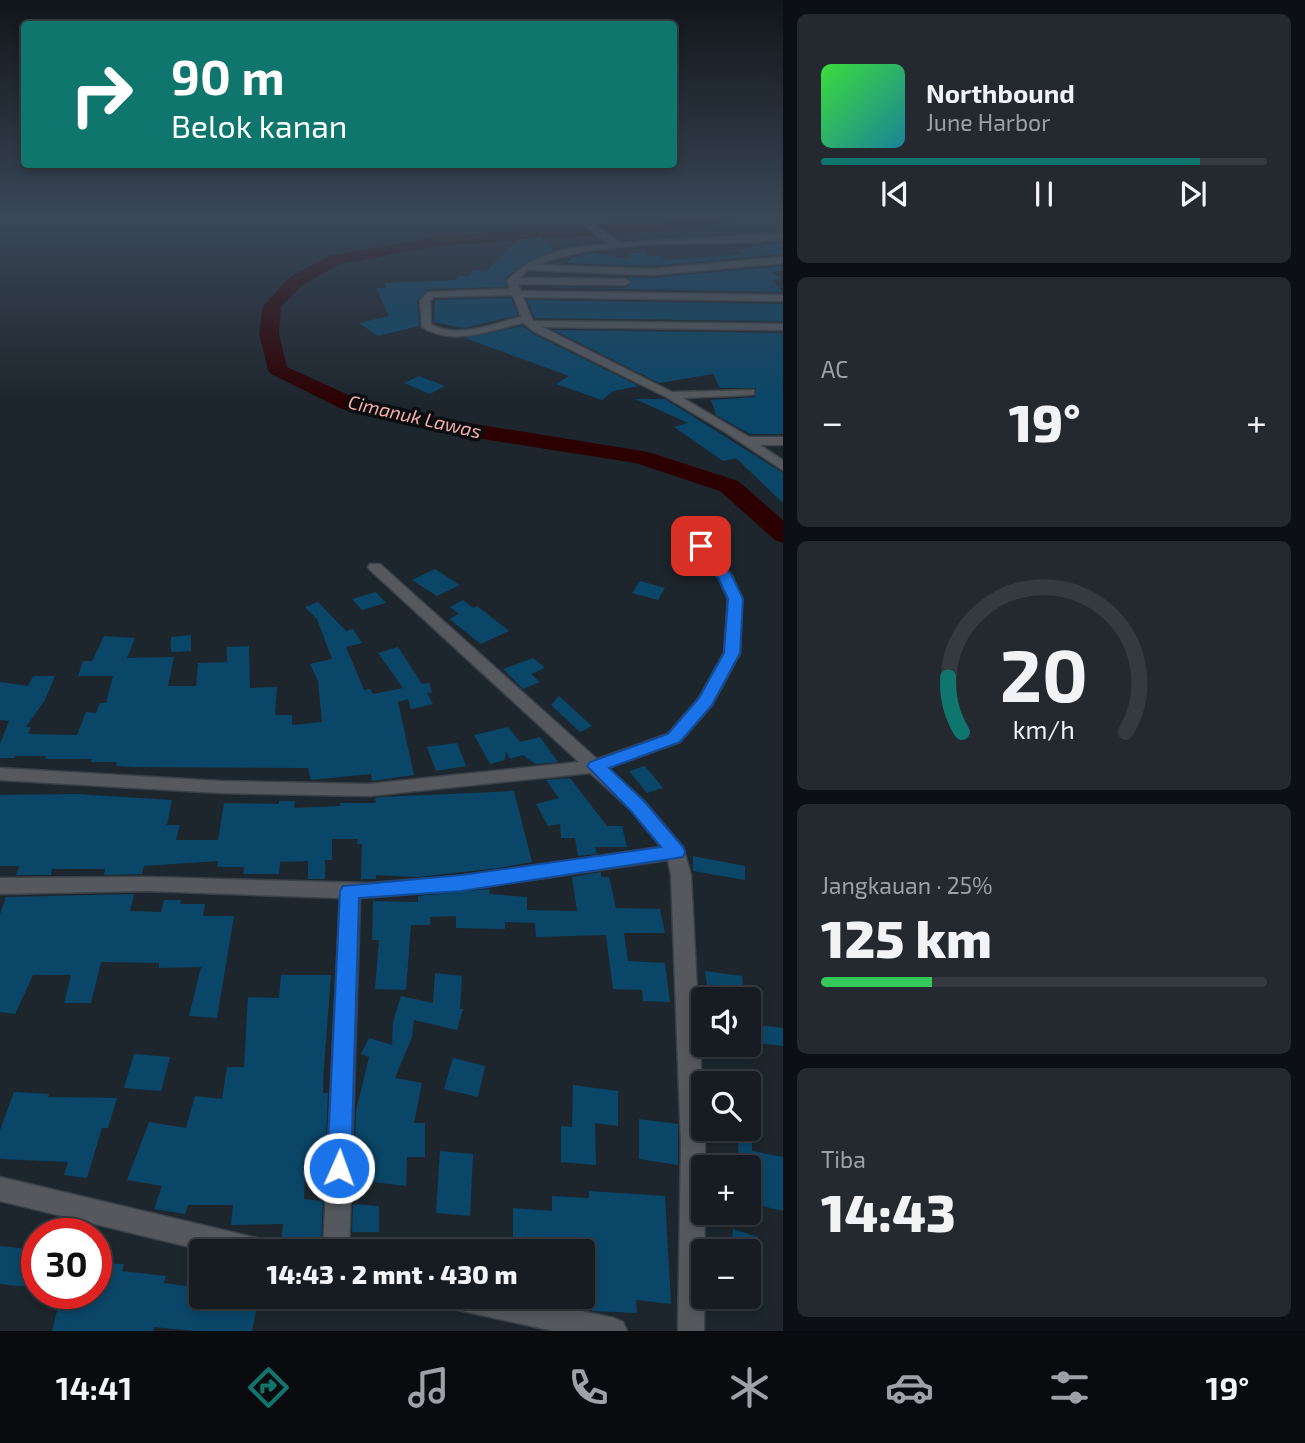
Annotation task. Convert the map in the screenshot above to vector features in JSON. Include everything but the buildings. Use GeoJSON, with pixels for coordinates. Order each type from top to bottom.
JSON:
{"type":"FeatureCollection","features":[{"type":"Feature","properties":{"kind":"street"},"geometry":{"type":"LineString","coordinates":[[519,279],[515,289],[528,321],[670,395],[747,441],[783,467]]}},
{"type":"Feature","properties":{"kind":"street"},"geometry":{"type":"LineString","coordinates":[[654,283],[431,294],[425,301],[426,325],[432,331],[450,335],[528,321],[783,327]]}},
{"type":"Feature","properties":{"kind":"street"},"geometry":{"type":"LineString","coordinates":[[515,289],[783,298]]}},
{"type":"Feature","properties":{"kind":"street"},"geometry":{"type":"LineString","coordinates":[[670,395],[750,392]]}},
{"type":"Feature","properties":{"kind":"street"},"geometry":{"type":"LineString","coordinates":[[747,441],[783,440]]}},
{"type":"Feature","properties":{"kind":"street"},"geometry":{"type":"LineString","coordinates":[[0,774],[220,787],[369,790],[596,766],[674,738],[706,701],[732,653],[735,599],[725,576],[701,546]]}},
{"type":"Feature","properties":{"kind":"street"},"geometry":{"type":"LineString","coordinates":[[375,568],[596,766],[653,822],[676,852],[681,875],[693,1144],[691,1331]]}},
{"type":"Feature","properties":{"kind":"street"},"geometry":{"type":"LineString","coordinates":[[0,886],[125,884],[350,891],[461,883],[676,852]]}},
{"type":"Feature","properties":{"kind":"street"},"geometry":{"type":"LineString","coordinates":[[336,1239],[350,891]]}},
{"type":"Feature","properties":{"kind":"street"},"geometry":{"type":"LineString","coordinates":[[0,1189],[207,1239]]}},
{"type":"Feature","properties":{"kind":"street"},"geometry":{"type":"LineString","coordinates":[[513,1309],[614,1331]]}},
{"type":"Feature","properties":{"kind":"waterway","name":"Cimanuk Lawas"},"geometry":{"type":"LineString","coordinates":[[300,279],[272,306],[269,334],[278,370],[350,404],[438,425],[640,457],[729,486],[783,534]]}},
{"type":"Feature","properties":{"kind":"route"},"geometry":{"type":"LineString","coordinates":[[339,1168],[350,891],[461,883],[676,852],[638,806],[596,766],[674,738],[706,701],[732,653],[735,599],[725,576],[701,546]]}}]}
